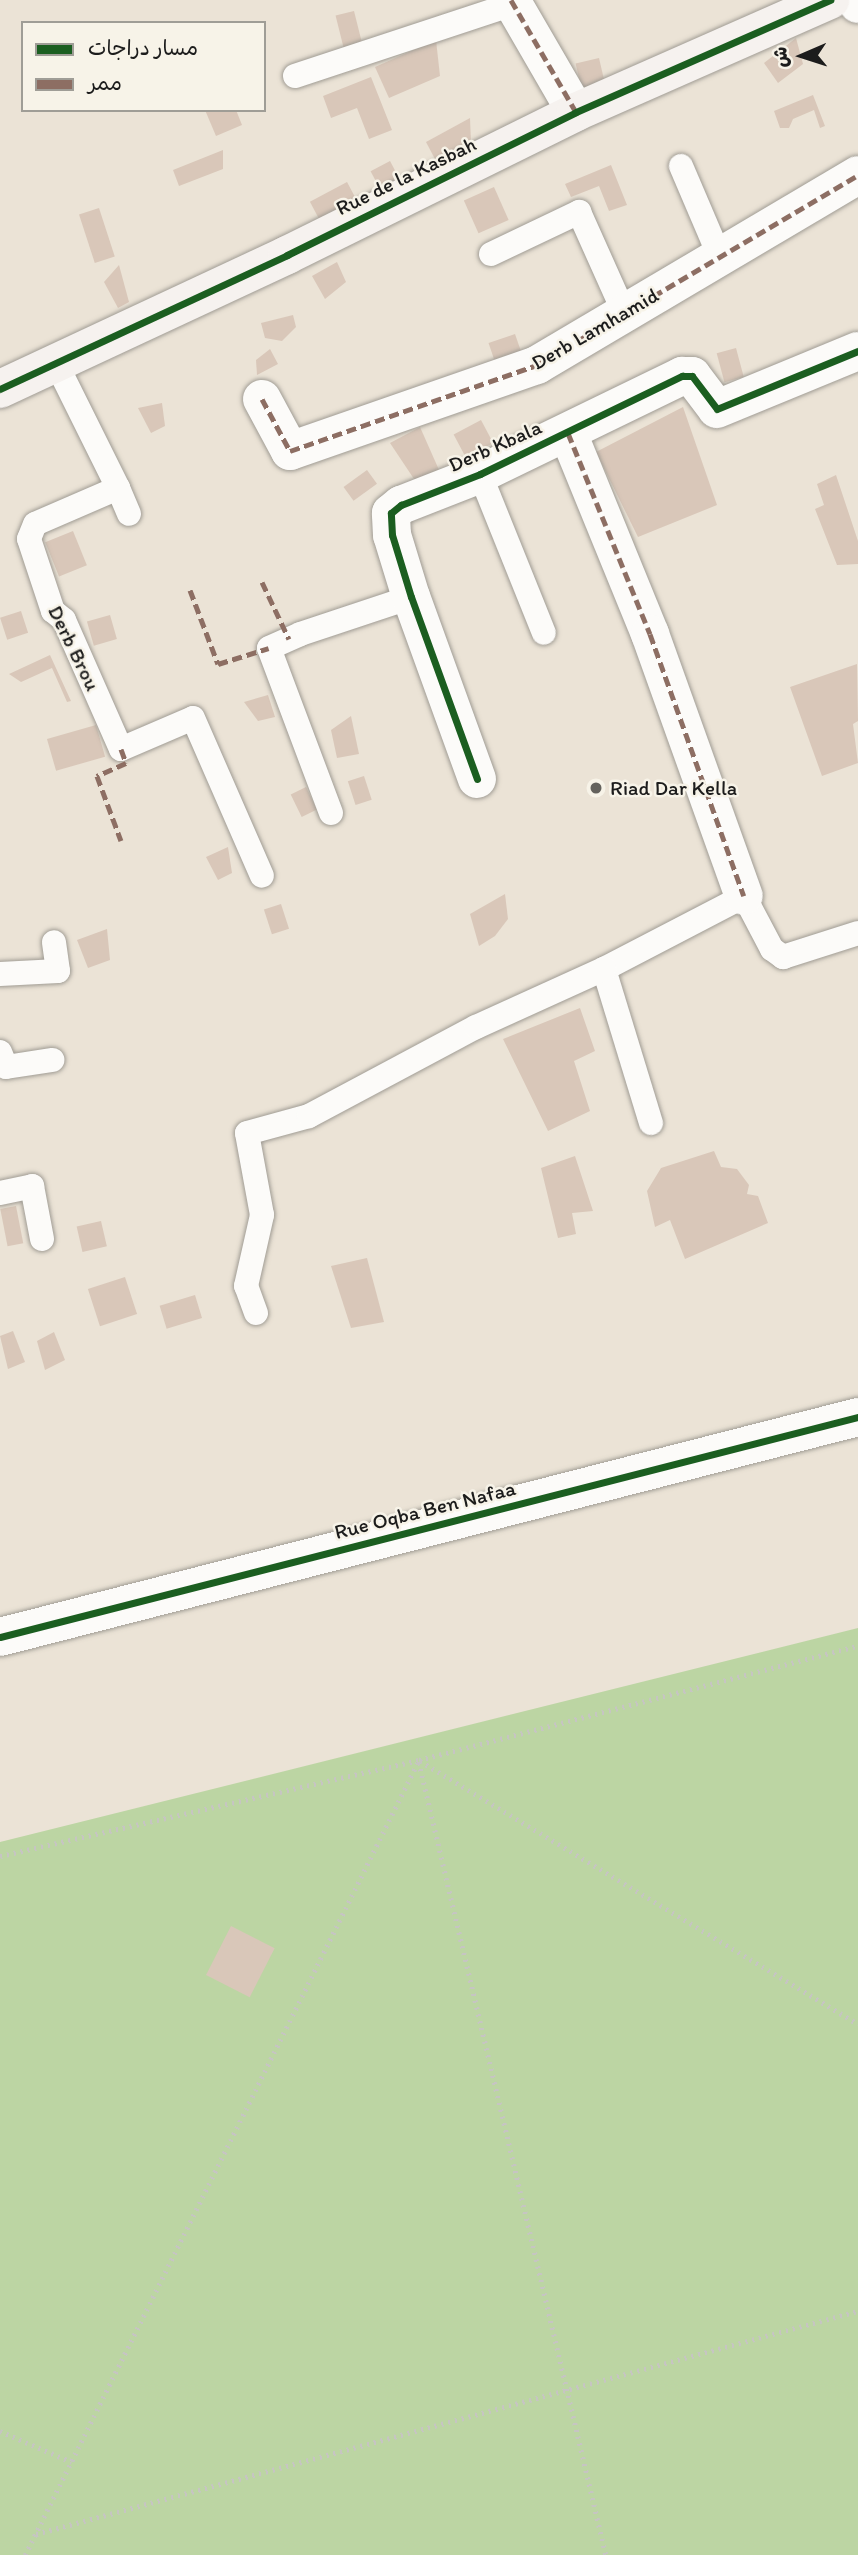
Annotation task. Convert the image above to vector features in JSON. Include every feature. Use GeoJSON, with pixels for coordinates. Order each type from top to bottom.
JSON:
{"type":"FeatureCollection","features":[{"type":"Feature","properties":{"kind":"street","name":"Rue de la Kasbah"},"geometry":{"type":"LineString","coordinates":[[0,389],[576,112],[830,0]]}},
{"type":"Feature","properties":{"kind":"street"},"geometry":{"type":"LineString","coordinates":[[512,2],[576,112]]}},
{"type":"Feature","properties":{"kind":"street","name":"Derb Lamhamid"},"geometry":{"type":"LineString","coordinates":[[262,399],[290,451],[537,365],[858,175]]}},
{"type":"Feature","properties":{"kind":"street","name":"Derb Kbala"},"geometry":{"type":"LineString","coordinates":[[477,779],[411,597],[392,535],[391,513],[401,505],[480,474],[568,433],[681,376],[692,376],[717,409],[858,351]]}},
{"type":"Feature","properties":{"kind":"street"},"geometry":{"type":"LineString","coordinates":[[568,433],[650,634],[744,896]]}},
{"type":"Feature","properties":{"kind":"street","name":"Rue Oqba Ben Nafaa"},"geometry":{"type":"LineString","coordinates":[[0,1637],[858,1417]]}},
{"type":"Feature","properties":{"kind":"lane"},"geometry":{"type":"LineString","coordinates":[[295,76],[512,2]]}},
{"type":"Feature","properties":{"kind":"lane"},"geometry":{"type":"LineString","coordinates":[[681,166],[719,255]]}},
{"type":"Feature","properties":{"kind":"lane"},"geometry":{"type":"LineString","coordinates":[[491,254],[579,212],[625,315]]}},
{"type":"Feature","properties":{"kind":"lane"},"geometry":{"type":"LineString","coordinates":[[56,363],[129,514]]}},
{"type":"Feature","properties":{"kind":"lane"},"geometry":{"type":"LineString","coordinates":[[480,474],[544,633]]}},
{"type":"Feature","properties":{"kind":"lane","name":"Derb Brou"},"geometry":{"type":"LineString","coordinates":[[118,488],[35,524],[29,539],[53,611],[64,620],[121,749],[193,718],[262,876]]}},
{"type":"Feature","properties":{"kind":"lane"},"geometry":{"type":"LineString","coordinates":[[331,813],[269,649],[300,634],[411,597]]}},
{"type":"Feature","properties":{"kind":"lane"},"geometry":{"type":"LineString","coordinates":[[256,1313],[246,1286],[262,1215],[247,1133],[309,1116],[476,1027],[604,969],[744,896],[772,950],[783,957],[858,933]]}},
{"type":"Feature","properties":{"kind":"lane"},"geometry":{"type":"LineString","coordinates":[[0,974],[58,971],[54,942]]}},
{"type":"Feature","properties":{"kind":"lane"},"geometry":{"type":"LineString","coordinates":[[604,969],[651,1123]]}},
{"type":"Feature","properties":{"kind":"lane"},"geometry":{"type":"LineString","coordinates":[[0,1052],[6,1067],[52,1060]]}},
{"type":"Feature","properties":{"kind":"lane"},"geometry":{"type":"LineString","coordinates":[[0,1193],[32,1186],[42,1239]]}},
{"type":"Feature","properties":{"kind":"path"},"geometry":{"type":"LineString","coordinates":[[0,1856],[419,1760],[858,1646]]}},
{"type":"Feature","properties":{"kind":"path"},"geometry":{"type":"LineString","coordinates":[[419,1760],[858,2024]]}},
{"type":"Feature","properties":{"kind":"path"},"geometry":{"type":"LineString","coordinates":[[419,1760],[606,2555]]}},
{"type":"Feature","properties":{"kind":"path"},"geometry":{"type":"LineString","coordinates":[[25,2555],[419,1760]]}},
{"type":"Feature","properties":{"kind":"path"},"geometry":{"type":"LineString","coordinates":[[36,2533],[858,2311]]}},
{"type":"Feature","properties":{"kind":"path"},"geometry":{"type":"LineString","coordinates":[[0,2431],[72,2462]]}},
{"type":"Feature","properties":{"kind":"green space"},"geometry":{"type":"Polygon","coordinates":[[[858,1628],[858,2555],[0,2555],[0,1842],[858,1628]]]}},
{"type":"Feature","properties":{"kind":"building"},"geometry":{"type":"Polygon","coordinates":[[[354,11],[362,43],[344,48],[336,16],[354,11]]]}},
{"type":"Feature","properties":{"kind":"building"},"geometry":{"type":"Polygon","coordinates":[[[796,38],[803,64],[778,83],[764,63],[796,38]]]}},
{"type":"Feature","properties":{"kind":"building"},"geometry":{"type":"Polygon","coordinates":[[[436,40],[440,76],[389,98],[375,67],[436,40]]]}},
{"type":"Feature","properties":{"kind":"building"},"geometry":{"type":"Polygon","coordinates":[[[599,58],[605,83],[581,89],[576,63],[599,58]]]}},
{"type":"Feature","properties":{"kind":"building"},"geometry":{"type":"Polygon","coordinates":[[[371,77],[392,130],[369,139],[357,108],[331,118],[323,96],[371,77]]]}},
{"type":"Feature","properties":{"kind":"building"},"geometry":{"type":"Polygon","coordinates":[[[813,95],[825,126],[820,128],[814,110],[793,119],[789,128],[780,128],[774,111],[813,95]]]}},
{"type":"Feature","properties":{"kind":"building"},"geometry":{"type":"Polygon","coordinates":[[[206,112],[237,112],[242,125],[216,136],[206,112]]]}},
{"type":"Feature","properties":{"kind":"building"},"geometry":{"type":"Polygon","coordinates":[[[470,118],[471,143],[436,161],[426,142],[470,118]]]}},
{"type":"Feature","properties":{"kind":"building"},"geometry":{"type":"Polygon","coordinates":[[[223,150],[223,169],[179,186],[173,170],[223,150]]]}},
{"type":"Feature","properties":{"kind":"building"},"geometry":{"type":"Polygon","coordinates":[[[390,161],[400,180],[380,190],[371,171],[390,161]]]}},
{"type":"Feature","properties":{"kind":"building"},"geometry":{"type":"Polygon","coordinates":[[[611,165],[627,205],[609,211],[599,186],[571,197],[565,184],[611,165]]]}},
{"type":"Feature","properties":{"kind":"building"},"geometry":{"type":"Polygon","coordinates":[[[347,182],[356,199],[319,218],[310,202],[347,182]]]}},
{"type":"Feature","properties":{"kind":"building"},"geometry":{"type":"Polygon","coordinates":[[[494,187],[509,220],[478,233],[464,200],[494,187]]]}},
{"type":"Feature","properties":{"kind":"building"},"geometry":{"type":"Polygon","coordinates":[[[99,208],[115,257],[95,263],[79,214],[99,208]]]}},
{"type":"Feature","properties":{"kind":"building"},"geometry":{"type":"Polygon","coordinates":[[[337,262],[346,282],[325,299],[312,276],[337,262]]]}},
{"type":"Feature","properties":{"kind":"building"},"geometry":{"type":"Polygon","coordinates":[[[119,265],[129,302],[118,308],[104,282],[119,265]]]}},
{"type":"Feature","properties":{"kind":"building"},"geometry":{"type":"Polygon","coordinates":[[[293,315],[296,327],[282,341],[265,338],[261,323],[293,315]]]}},
{"type":"Feature","properties":{"kind":"building"},"geometry":{"type":"Polygon","coordinates":[[[515,334],[522,354],[495,363],[489,343],[515,334]]]}},
{"type":"Feature","properties":{"kind":"building"},"geometry":{"type":"Polygon","coordinates":[[[736,348],[744,377],[724,382],[717,353],[736,348]]]}},
{"type":"Feature","properties":{"kind":"building"},"geometry":{"type":"Polygon","coordinates":[[[270,349],[278,364],[257,375],[256,360],[270,349]]]}},
{"type":"Feature","properties":{"kind":"building"},"geometry":{"type":"Polygon","coordinates":[[[162,403],[165,426],[151,433],[138,408],[162,403]]]}},
{"type":"Feature","properties":{"kind":"building"},"geometry":{"type":"Polygon","coordinates":[[[683,407],[717,505],[638,537],[596,452],[683,407]]]}},
{"type":"Feature","properties":{"kind":"building"},"geometry":{"type":"Polygon","coordinates":[[[481,420],[493,443],[466,458],[454,435],[481,420]]]}},
{"type":"Feature","properties":{"kind":"building"},"geometry":{"type":"Polygon","coordinates":[[[420,427],[443,479],[420,488],[390,443],[420,427]]]}},
{"type":"Feature","properties":{"kind":"building"},"geometry":{"type":"Polygon","coordinates":[[[367,470],[377,484],[354,501],[344,487],[367,470]]]}},
{"type":"Feature","properties":{"kind":"building"},"geometry":{"type":"Polygon","coordinates":[[[836,475],[858,541],[858,564],[837,565],[815,509],[824,505],[817,484],[836,475]]]}},
{"type":"Feature","properties":{"kind":"building"},"geometry":{"type":"Polygon","coordinates":[[[73,531],[87,565],[59,577],[45,542],[73,531]]]}},
{"type":"Feature","properties":{"kind":"building"},"geometry":{"type":"Polygon","coordinates":[[[21,611],[28,633],[7,640],[0,618],[21,611]]]}},
{"type":"Feature","properties":{"kind":"building"},"geometry":{"type":"Polygon","coordinates":[[[110,615],[117,639],[94,646],[87,622],[110,615]]]}},
{"type":"Feature","properties":{"kind":"building"},"geometry":{"type":"Polygon","coordinates":[[[50,655],[71,701],[67,702],[52,668],[21,682],[9,674],[50,655]]]}},
{"type":"Feature","properties":{"kind":"building"},"geometry":{"type":"Polygon","coordinates":[[[857,664],[858,721],[853,724],[858,763],[822,776],[790,687],[857,664]]]}},
{"type":"Feature","properties":{"kind":"building"},"geometry":{"type":"Polygon","coordinates":[[[268,695],[275,717],[258,721],[244,702],[268,695]]]}},
{"type":"Feature","properties":{"kind":"building"},"geometry":{"type":"Polygon","coordinates":[[[351,716],[359,754],[337,758],[331,730],[351,716]]]}},
{"type":"Feature","properties":{"kind":"building"},"geometry":{"type":"Polygon","coordinates":[[[96,725],[105,757],[56,771],[47,739],[96,725]]]}},
{"type":"Feature","properties":{"kind":"building"},"geometry":{"type":"Polygon","coordinates":[[[364,776],[372,800],[356,805],[348,781],[364,776]]]}},
{"type":"Feature","properties":{"kind":"building"},"geometry":{"type":"Polygon","coordinates":[[[306,787],[317,809],[302,817],[291,794],[306,787]]]}},
{"type":"Feature","properties":{"kind":"building"},"geometry":{"type":"Polygon","coordinates":[[[228,847],[232,873],[218,880],[206,857],[228,847]]]}},
{"type":"Feature","properties":{"kind":"building"},"geometry":{"type":"Polygon","coordinates":[[[505,894],[508,919],[495,936],[479,946],[470,914],[505,894]]]}},
{"type":"Feature","properties":{"kind":"building"},"geometry":{"type":"Polygon","coordinates":[[[281,904],[289,929],[272,934],[264,910],[281,904]]]}},
{"type":"Feature","properties":{"kind":"building"},"geometry":{"type":"Polygon","coordinates":[[[107,929],[110,960],[88,968],[77,940],[107,929]]]}},
{"type":"Feature","properties":{"kind":"building"},"geometry":{"type":"Polygon","coordinates":[[[580,1008],[595,1051],[574,1061],[590,1111],[548,1131],[503,1039],[580,1008]]]}},
{"type":"Feature","properties":{"kind":"building"},"geometry":{"type":"Polygon","coordinates":[[[714,1151],[721,1167],[737,1169],[749,1185],[747,1194],[758,1196],[768,1223],[685,1259],[670,1220],[655,1227],[647,1191],[661,1168],[714,1151]]]}},
{"type":"Feature","properties":{"kind":"building"},"geometry":{"type":"Polygon","coordinates":[[[575,1156],[593,1211],[572,1213],[576,1234],[558,1238],[541,1168],[575,1156]]]}},
{"type":"Feature","properties":{"kind":"building"},"geometry":{"type":"Polygon","coordinates":[[[16,1206],[23,1243],[8,1246],[0,1209],[16,1206]]]}},
{"type":"Feature","properties":{"kind":"building"},"geometry":{"type":"Polygon","coordinates":[[[101,1221],[107,1246],[82,1252],[77,1227],[101,1221]]]}},
{"type":"Feature","properties":{"kind":"building"},"geometry":{"type":"Polygon","coordinates":[[[367,1258],[384,1322],[351,1328],[331,1266],[367,1258]]]}},
{"type":"Feature","properties":{"kind":"building"},"geometry":{"type":"Polygon","coordinates":[[[125,1277],[137,1314],[100,1326],[88,1289],[125,1277]]]}},
{"type":"Feature","properties":{"kind":"building"},"geometry":{"type":"Polygon","coordinates":[[[195,1295],[202,1318],[167,1329],[160,1306],[195,1295]]]}},
{"type":"Feature","properties":{"kind":"building"},"geometry":{"type":"Polygon","coordinates":[[[13,1331],[25,1362],[8,1369],[0,1336],[13,1331]]]}},
{"type":"Feature","properties":{"kind":"building"},"geometry":{"type":"Polygon","coordinates":[[[54,1332],[65,1360],[45,1370],[37,1341],[54,1332]]]}},
{"type":"Feature","properties":{"kind":"building"},"geometry":{"type":"Polygon","coordinates":[[[231,1926],[275,1948],[250,1997],[206,1975],[231,1926]]]}},
{"type":"Feature","properties":{"kind":"marked path"},"geometry":{"type":"LineString","coordinates":[[511,0],[576,112]]}},
{"type":"Feature","properties":{"kind":"marked path"},"geometry":{"type":"LineString","coordinates":[[262,399],[290,451],[537,365],[858,175]]}},
{"type":"Feature","properties":{"kind":"marked path"},"geometry":{"type":"LineString","coordinates":[[568,433],[650,634],[744,896]]}},
{"type":"Feature","properties":{"kind":"marked path"},"geometry":{"type":"LineString","coordinates":[[262,582],[289,639]]}},
{"type":"Feature","properties":{"kind":"marked path"},"geometry":{"type":"LineString","coordinates":[[190,590],[218,664],[269,648]]}},
{"type":"Feature","properties":{"kind":"marked path"},"geometry":{"type":"LineString","coordinates":[[121,749],[126,763],[97,776],[121,841]]}},
{"type":"Feature","properties":{"kind":"cycle path"},"geometry":{"type":"LineString","coordinates":[[0,389],[287,255],[576,112],[830,0]]}},
{"type":"Feature","properties":{"kind":"cycle path"},"geometry":{"type":"LineString","coordinates":[[477,779],[411,597],[392,535],[391,513],[401,505],[480,474],[682,376],[692,376],[717,409],[858,351]]}},
{"type":"Feature","properties":{"kind":"cycle path"},"geometry":{"type":"LineString","coordinates":[[0,1637],[858,1417]]}},
{"type":"Feature","properties":{"kind":"place","name":"Riad Dar Kella"},"geometry":{"type":"Point","coordinates":[596,788]}}]}
